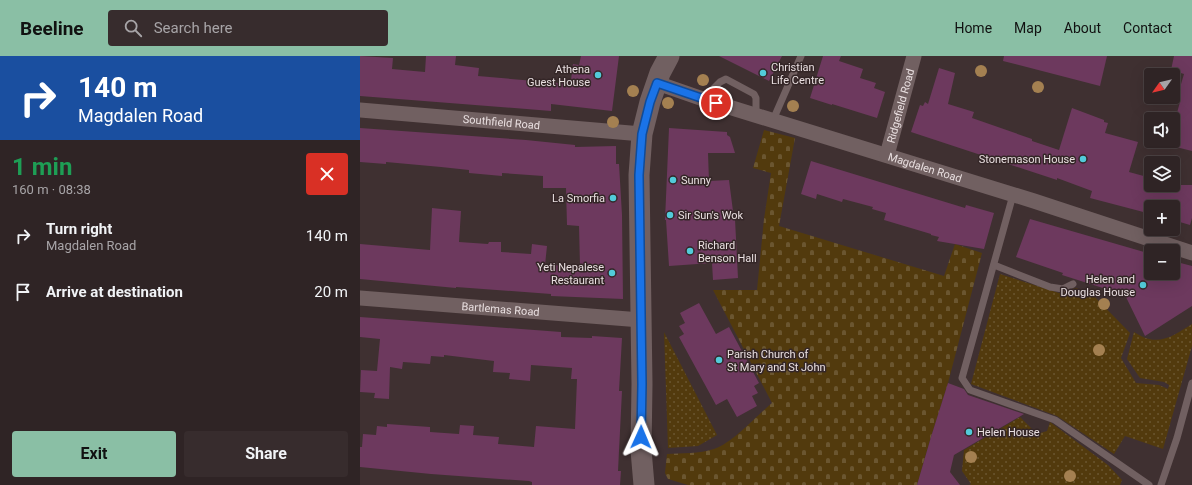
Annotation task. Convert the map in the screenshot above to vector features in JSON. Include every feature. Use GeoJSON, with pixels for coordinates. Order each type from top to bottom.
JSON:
{"type":"FeatureCollection","features":[{"type":"Feature","properties":{"kind":"main road"},"geometry":{"type":"LineString","coordinates":[[644,485],[641,450],[642,384],[639,175],[642,134],[650,102],[669,56]]}},
{"type":"Feature","properties":{"kind":"street","name":"Ridgefield Road"},"geometry":{"type":"LineString","coordinates":[[887,155],[914,56]]}},
{"type":"Feature","properties":{"kind":"street","name":"Magdalen Road"},"geometry":{"type":"LineString","coordinates":[[657,83],[703,99],[887,155],[1192,253]]}},
{"type":"Feature","properties":{"kind":"street","name":"Southfield Road"},"geometry":{"type":"LineString","coordinates":[[360,110],[642,134]]}},
{"type":"Feature","properties":{"kind":"street","name":"Bartlemas Road"},"geometry":{"type":"LineString","coordinates":[[360,298],[641,320]]}},
{"type":"Feature","properties":{"kind":"lane"},"geometry":{"type":"LineString","coordinates":[[773,120],[801,56]]}},
{"type":"Feature","properties":{"kind":"lane"},"geometry":{"type":"LineString","coordinates":[[703,99],[720,82],[726,79],[754,94],[756,98],[756,115]]}},
{"type":"Feature","properties":{"kind":"lane"},"geometry":{"type":"LineString","coordinates":[[1013,195],[962,378],[970,390],[1055,420],[1149,485]]}},
{"type":"Feature","properties":{"kind":"lane"},"geometry":{"type":"LineString","coordinates":[[994,265],[1050,287],[1063,289],[1073,284]]}},
{"type":"Feature","properties":{"kind":"lane"},"geometry":{"type":"LineString","coordinates":[[1161,485],[1177,438],[1192,383]]}},
{"type":"Feature","properties":{"kind":"green space"},"geometry":{"type":"Polygon","coordinates":[[[764,130],[795,138],[779,226],[944,276],[955,244],[982,253],[948,383],[917,485],[688,485],[668,479],[665,473],[667,454],[702,452],[722,446],[737,435],[772,403],[713,290],[757,290],[764,219],[771,173],[753,168],[764,130]]]}},
{"type":"Feature","properties":{"kind":"green space"},"geometry":{"type":"Polygon","coordinates":[[[1000,274],[1059,293],[1076,288],[1093,295],[1130,333],[1121,358],[1136,383],[1159,385],[1168,389],[1169,385],[1164,382],[1140,378],[1127,359],[1134,332],[1147,339],[1155,340],[1172,336],[1192,324],[1192,346],[1163,449],[1125,436],[1114,454],[1057,416],[971,384],[1000,274]]]}},
{"type":"Feature","properties":{"kind":"green space"},"geometry":{"type":"Polygon","coordinates":[[[664,332],[717,435],[698,446],[668,448],[664,332]]]}},
{"type":"Feature","properties":{"kind":"green space"},"geometry":{"type":"Polygon","coordinates":[[[1020,417],[1037,434],[1047,431],[1050,422],[1108,465],[1122,480],[1120,485],[969,485],[971,484],[962,471],[964,450],[1020,417]]]}},
{"type":"Feature","properties":{"kind":"building"},"geometry":{"type":"Polygon","coordinates":[[[360,56],[393,58],[392,69],[425,72],[426,56],[456,56],[455,65],[479,68],[478,76],[558,83],[559,79],[571,80],[573,64],[579,65],[581,56],[619,56],[612,111],[551,104],[551,111],[360,96],[360,56]]]}},
{"type":"Feature","properties":{"kind":"building","name":"Christian Life Centre"},"geometry":{"type":"Polygon","coordinates":[[[719,56],[782,56],[769,81],[719,56]]]}},
{"type":"Feature","properties":{"kind":"building"},"geometry":{"type":"Polygon","coordinates":[[[823,56],[841,56],[839,61],[863,69],[860,78],[876,83],[874,88],[885,92],[877,118],[810,98],[823,56]]]}},
{"type":"Feature","properties":{"kind":"building"},"geometry":{"type":"Polygon","coordinates":[[[1004,56],[1107,56],[1100,86],[1003,61],[1004,56]]]}},
{"type":"Feature","properties":{"kind":"building"},"geometry":{"type":"Polygon","coordinates":[[[1174,56],[1192,56],[1192,151],[1180,148],[1180,112],[1177,112],[1180,104],[1180,88],[1184,74],[1180,73],[1180,68],[1171,68],[1174,56]]]}},
{"type":"Feature","properties":{"kind":"building"},"geometry":{"type":"Polygon","coordinates":[[[939,68],[955,73],[948,104],[974,112],[972,118],[1059,150],[1072,108],[1104,120],[1104,122],[1108,123],[1105,133],[1138,142],[1129,172],[1144,176],[1144,192],[1180,192],[1180,185],[1192,185],[1192,218],[1190,225],[1180,222],[1180,200],[1144,200],[1144,212],[1090,198],[1092,191],[1057,178],[1057,180],[911,132],[920,105],[923,106],[925,102],[928,104],[939,68]]]}},
{"type":"Feature","properties":{"kind":"building"},"geometry":{"type":"Polygon","coordinates":[[[360,128],[526,140],[575,145],[575,147],[616,146],[616,164],[619,164],[622,215],[623,299],[551,296],[551,294],[456,288],[360,279],[360,244],[430,250],[432,208],[461,211],[459,242],[488,244],[489,242],[501,242],[501,252],[531,254],[532,244],[547,246],[545,265],[580,266],[579,226],[567,225],[566,188],[543,188],[543,176],[502,173],[502,176],[469,173],[469,170],[441,167],[386,162],[386,164],[360,162],[360,128]]]}},
{"type":"Feature","properties":{"kind":"building"},"geometry":{"type":"Polygon","coordinates":[[[669,128],[727,132],[727,135],[730,137],[735,153],[708,153],[709,181],[729,180],[735,219],[738,278],[713,280],[712,263],[669,266],[665,220],[669,128]]]}},
{"type":"Feature","properties":{"kind":"building"},"geometry":{"type":"Polygon","coordinates":[[[811,161],[965,208],[966,205],[994,213],[984,249],[937,241],[939,237],[884,220],[886,213],[872,209],[873,207],[843,199],[842,202],[817,194],[816,199],[801,194],[811,161]]]}},
{"type":"Feature","properties":{"kind":"building","name":"Helen and Douglas House"},"geometry":{"type":"Polygon","coordinates":[[[1030,219],[1144,252],[1144,280],[1180,280],[1180,263],[1192,266],[1192,306],[1145,336],[1125,295],[1062,275],[1063,273],[1016,257],[1030,219]]]}},
{"type":"Feature","properties":{"kind":"building","name":"Parish Church of St Mary and St John"},"geometry":{"type":"Polygon","coordinates":[[[699,303],[716,334],[729,327],[759,383],[754,386],[758,393],[752,396],[757,406],[737,417],[727,399],[716,405],[679,337],[684,334],[679,326],[685,323],[680,313],[699,303]]]}},
{"type":"Feature","properties":{"kind":"building"},"geometry":{"type":"Polygon","coordinates":[[[360,317],[561,332],[561,337],[592,338],[592,336],[622,338],[619,391],[622,391],[618,471],[621,471],[620,485],[532,485],[532,482],[529,481],[360,467],[360,447],[362,447],[363,434],[376,435],[377,426],[387,427],[387,424],[430,427],[430,432],[459,434],[460,425],[474,426],[473,435],[499,437],[498,444],[534,447],[536,426],[575,429],[577,379],[571,379],[572,368],[531,365],[530,381],[509,379],[510,373],[493,372],[494,361],[444,355],[444,357],[431,356],[430,364],[403,362],[402,369],[390,367],[389,399],[374,398],[375,393],[360,392],[361,370],[377,371],[380,339],[360,337],[360,317]]]}},
{"type":"Feature","properties":{"kind":"building","name":"Helen House"},"geometry":{"type":"Polygon","coordinates":[[[948,383],[964,389],[968,395],[1024,414],[954,455],[950,472],[960,485],[917,485],[931,437],[948,383]]]}},
{"type":"Feature","properties":{"kind":"place","name":"Christian Life Centre"},"geometry":{"type":"Point","coordinates":[763,73]}},
{"type":"Feature","properties":{"kind":"place","name":"Athena Guest House"},"geometry":{"type":"Point","coordinates":[598,75]}},
{"type":"Feature","properties":{"kind":"place","name":"Stonemason House"},"geometry":{"type":"Point","coordinates":[1083,159]}},
{"type":"Feature","properties":{"kind":"place","name":"Sunny"},"geometry":{"type":"Point","coordinates":[673,180]}},
{"type":"Feature","properties":{"kind":"place","name":"La Smorfia"},"geometry":{"type":"Point","coordinates":[613,198]}},
{"type":"Feature","properties":{"kind":"place","name":"Sir Sun's Wok"},"geometry":{"type":"Point","coordinates":[670,215]}},
{"type":"Feature","properties":{"kind":"place","name":"Richard Benson Hall"},"geometry":{"type":"Point","coordinates":[690,251]}},
{"type":"Feature","properties":{"kind":"place","name":"Yeti Nepalese Restaurant"},"geometry":{"type":"Point","coordinates":[612,273]}},
{"type":"Feature","properties":{"kind":"place","name":"Helen and Douglas House"},"geometry":{"type":"Point","coordinates":[1143,285]}},
{"type":"Feature","properties":{"kind":"place","name":"Parish Church of St Mary and St John"},"geometry":{"type":"Point","coordinates":[719,360]}},
{"type":"Feature","properties":{"kind":"place","name":"Helen House"},"geometry":{"type":"Point","coordinates":[969,432]}},
{"type":"Feature","properties":{"kind":"route"},"geometry":{"type":"LineString","coordinates":[[641,437],[642,384],[639,175],[642,134],[650,102],[657,83],[716,103]]}}]}
